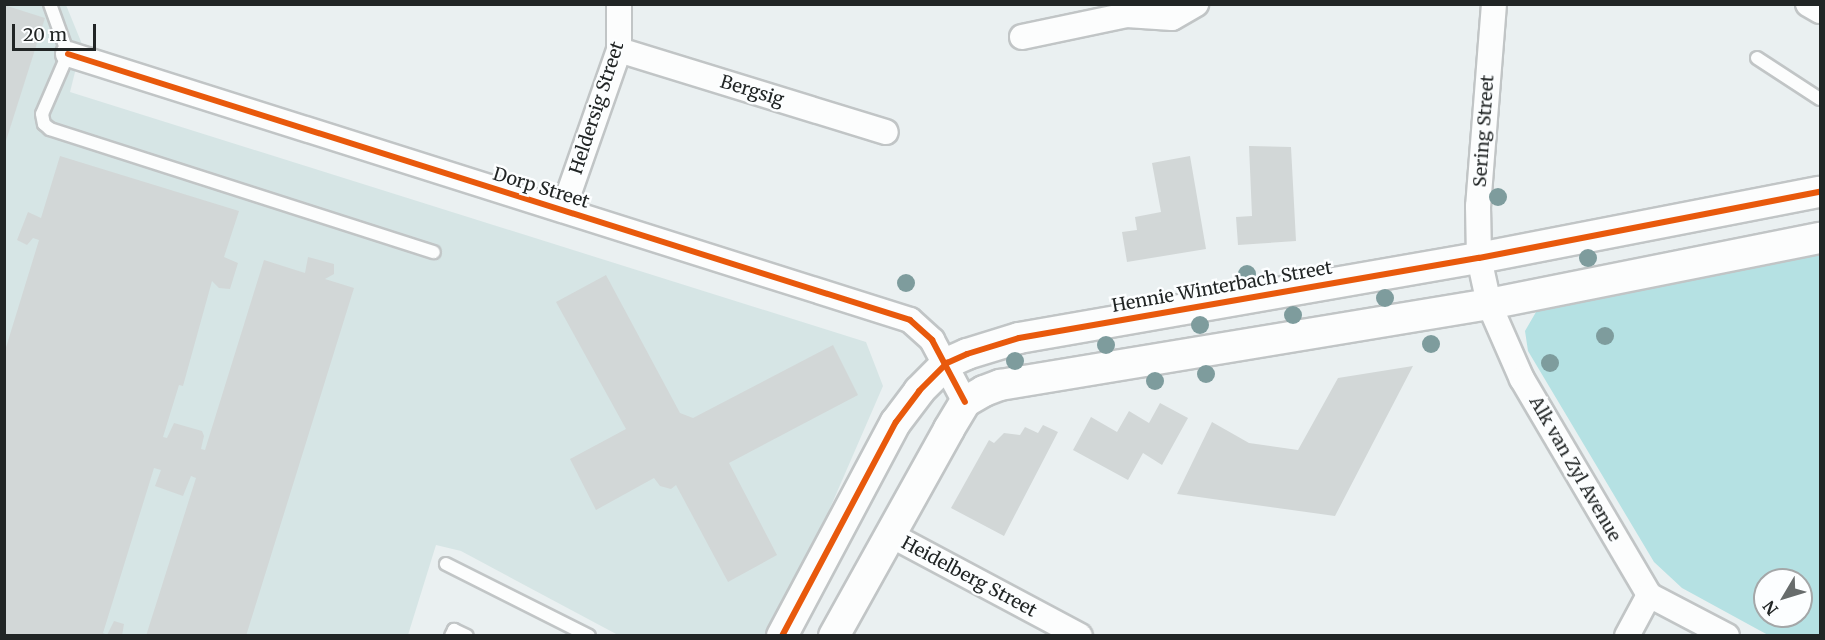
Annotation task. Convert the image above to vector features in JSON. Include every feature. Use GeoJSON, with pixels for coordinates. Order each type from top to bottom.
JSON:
{"type":"FeatureCollection","features":[{"type":"Feature","properties":{"kind":"street","name":"Heldersig Street"},"geometry":{"type":"LineString","coordinates":[[563,210],[619,50],[619,4]]}},
{"type":"Feature","properties":{"kind":"street"},"geometry":{"type":"LineString","coordinates":[[1022,37],[1130,10],[1172,18],[1196,4]]}},
{"type":"Feature","properties":{"kind":"street","name":"Sering Street"},"geometry":{"type":"LineString","coordinates":[[1479,258],[1480,165],[1494,4]]}},
{"type":"Feature","properties":{"kind":"street"},"geometry":{"type":"LineString","coordinates":[[1808,4],[1821,11]]}},
{"type":"Feature","properties":{"kind":"street","name":"Bergsig"},"geometry":{"type":"LineString","coordinates":[[619,50],[886,132]]}},
{"type":"Feature","properties":{"kind":"street","name":"Dorp Street"},"geometry":{"type":"LineString","coordinates":[[68,54],[910,320],[932,340],[947,363],[965,402]]}},
{"type":"Feature","properties":{"kind":"street","name":"Hennie Winterbach Street"},"geometry":{"type":"LineString","coordinates":[[782,636],[896,422],[919,391],[947,363],[1020,338],[1479,258],[1821,192]]}},
{"type":"Feature","properties":{"kind":"street"},"geometry":{"type":"LineString","coordinates":[[834,636],[965,402],[1000,385],[1489,304],[1821,238]]}},
{"type":"Feature","properties":{"kind":"street","name":"Alk van Zyl Avenue"},"geometry":{"type":"LineString","coordinates":[[1479,258],[1489,304],[1522,379],[1649,595]]}},
{"type":"Feature","properties":{"kind":"street","name":"Heidelberg Street"},"geometry":{"type":"LineString","coordinates":[[891,535],[1080,636]]}},
{"type":"Feature","properties":{"kind":"street"},"geometry":{"type":"LineString","coordinates":[[1627,636],[1649,595],[1727,636]]}},
{"type":"Feature","properties":{"kind":"lane"},"geometry":{"type":"LineString","coordinates":[[50,4],[68,54],[42,114],[44,124],[50,129],[434,252]]}},
{"type":"Feature","properties":{"kind":"lane"},"geometry":{"type":"LineString","coordinates":[[1757,58],[1821,99]]}},
{"type":"Feature","properties":{"kind":"lane"},"geometry":{"type":"LineString","coordinates":[[446,564],[589,636]]}},
{"type":"Feature","properties":{"kind":"lane"},"geometry":{"type":"LineString","coordinates":[[450,636],[454,630],[466,636]]}},
{"type":"Feature","properties":{"kind":"shaded area"},"geometry":{"type":"Polygon","coordinates":[[[4,5],[66,5],[82,44],[70,92],[866,342],[883,386],[801,575],[769,635],[618,635],[461,551],[436,545],[408,635],[5,635],[4,5]]]}},
{"type":"Feature","properties":{"kind":"shaded area"},"geometry":{"type":"Polygon","coordinates":[[[1820,254],[1820,635],[1768,635],[1755,628],[1813,628],[1813,568],[1753,568],[1753,627],[1682,588],[1654,562],[1528,351],[1525,331],[1536,312],[1546,306],[1820,254]]]}},
{"type":"Feature","properties":{"kind":"building"},"geometry":{"type":"Polygon","coordinates":[[[4,5],[45,18],[5,144],[4,144],[4,5]]]}},
{"type":"Feature","properties":{"kind":"building"},"geometry":{"type":"Polygon","coordinates":[[[1249,146],[1291,147],[1296,241],[1238,245],[1236,217],[1252,216],[1249,146]]]}},
{"type":"Feature","properties":{"kind":"building"},"geometry":{"type":"Polygon","coordinates":[[[60,156],[239,211],[224,257],[238,263],[230,289],[219,288],[212,281],[183,386],[179,385],[163,437],[167,438],[174,423],[202,431],[204,436],[201,449],[205,450],[264,260],[305,273],[308,257],[334,264],[334,274],[325,279],[354,288],[246,636],[146,636],[196,478],[191,476],[183,496],[155,486],[161,470],[154,468],[103,633],[107,635],[114,621],[124,624],[122,636],[4,636],[4,354],[39,240],[33,238],[27,245],[17,240],[28,212],[41,218],[60,156]]]}},
{"type":"Feature","properties":{"kind":"building"},"geometry":{"type":"Polygon","coordinates":[[[1190,156],[1206,249],[1127,262],[1122,232],[1137,230],[1135,217],[1161,212],[1152,163],[1190,156]]]}},
{"type":"Feature","properties":{"kind":"building"},"geometry":{"type":"Polygon","coordinates":[[[606,275],[680,413],[693,418],[833,345],[858,395],[729,463],[777,555],[728,582],[676,485],[671,489],[660,486],[654,478],[596,510],[570,459],[626,429],[556,302],[606,275]]]}},
{"type":"Feature","properties":{"kind":"building"},"geometry":{"type":"Polygon","coordinates":[[[1413,366],[1335,516],[1177,494],[1212,422],[1249,443],[1298,450],[1338,378],[1413,366]]]}},
{"type":"Feature","properties":{"kind":"building"},"geometry":{"type":"Polygon","coordinates":[[[1160,403],[1188,418],[1162,465],[1143,453],[1128,480],[1073,450],[1091,417],[1117,432],[1129,411],[1149,423],[1160,403]]]}},
{"type":"Feature","properties":{"kind":"building"},"geometry":{"type":"Polygon","coordinates":[[[1043,425],[1058,432],[1004,536],[951,508],[989,440],[994,443],[1004,433],[1020,435],[1025,427],[1038,433],[1043,425]]]}},
{"type":"Feature","properties":{"kind":"cycle path"},"geometry":{"type":"LineString","coordinates":[[68,54],[910,320],[932,340],[965,402]]}},
{"type":"Feature","properties":{"kind":"cycle path"},"geometry":{"type":"LineString","coordinates":[[782,636],[896,422],[919,391],[947,363],[967,354],[1019,338],[1479,258],[1820,192]]}}]}
